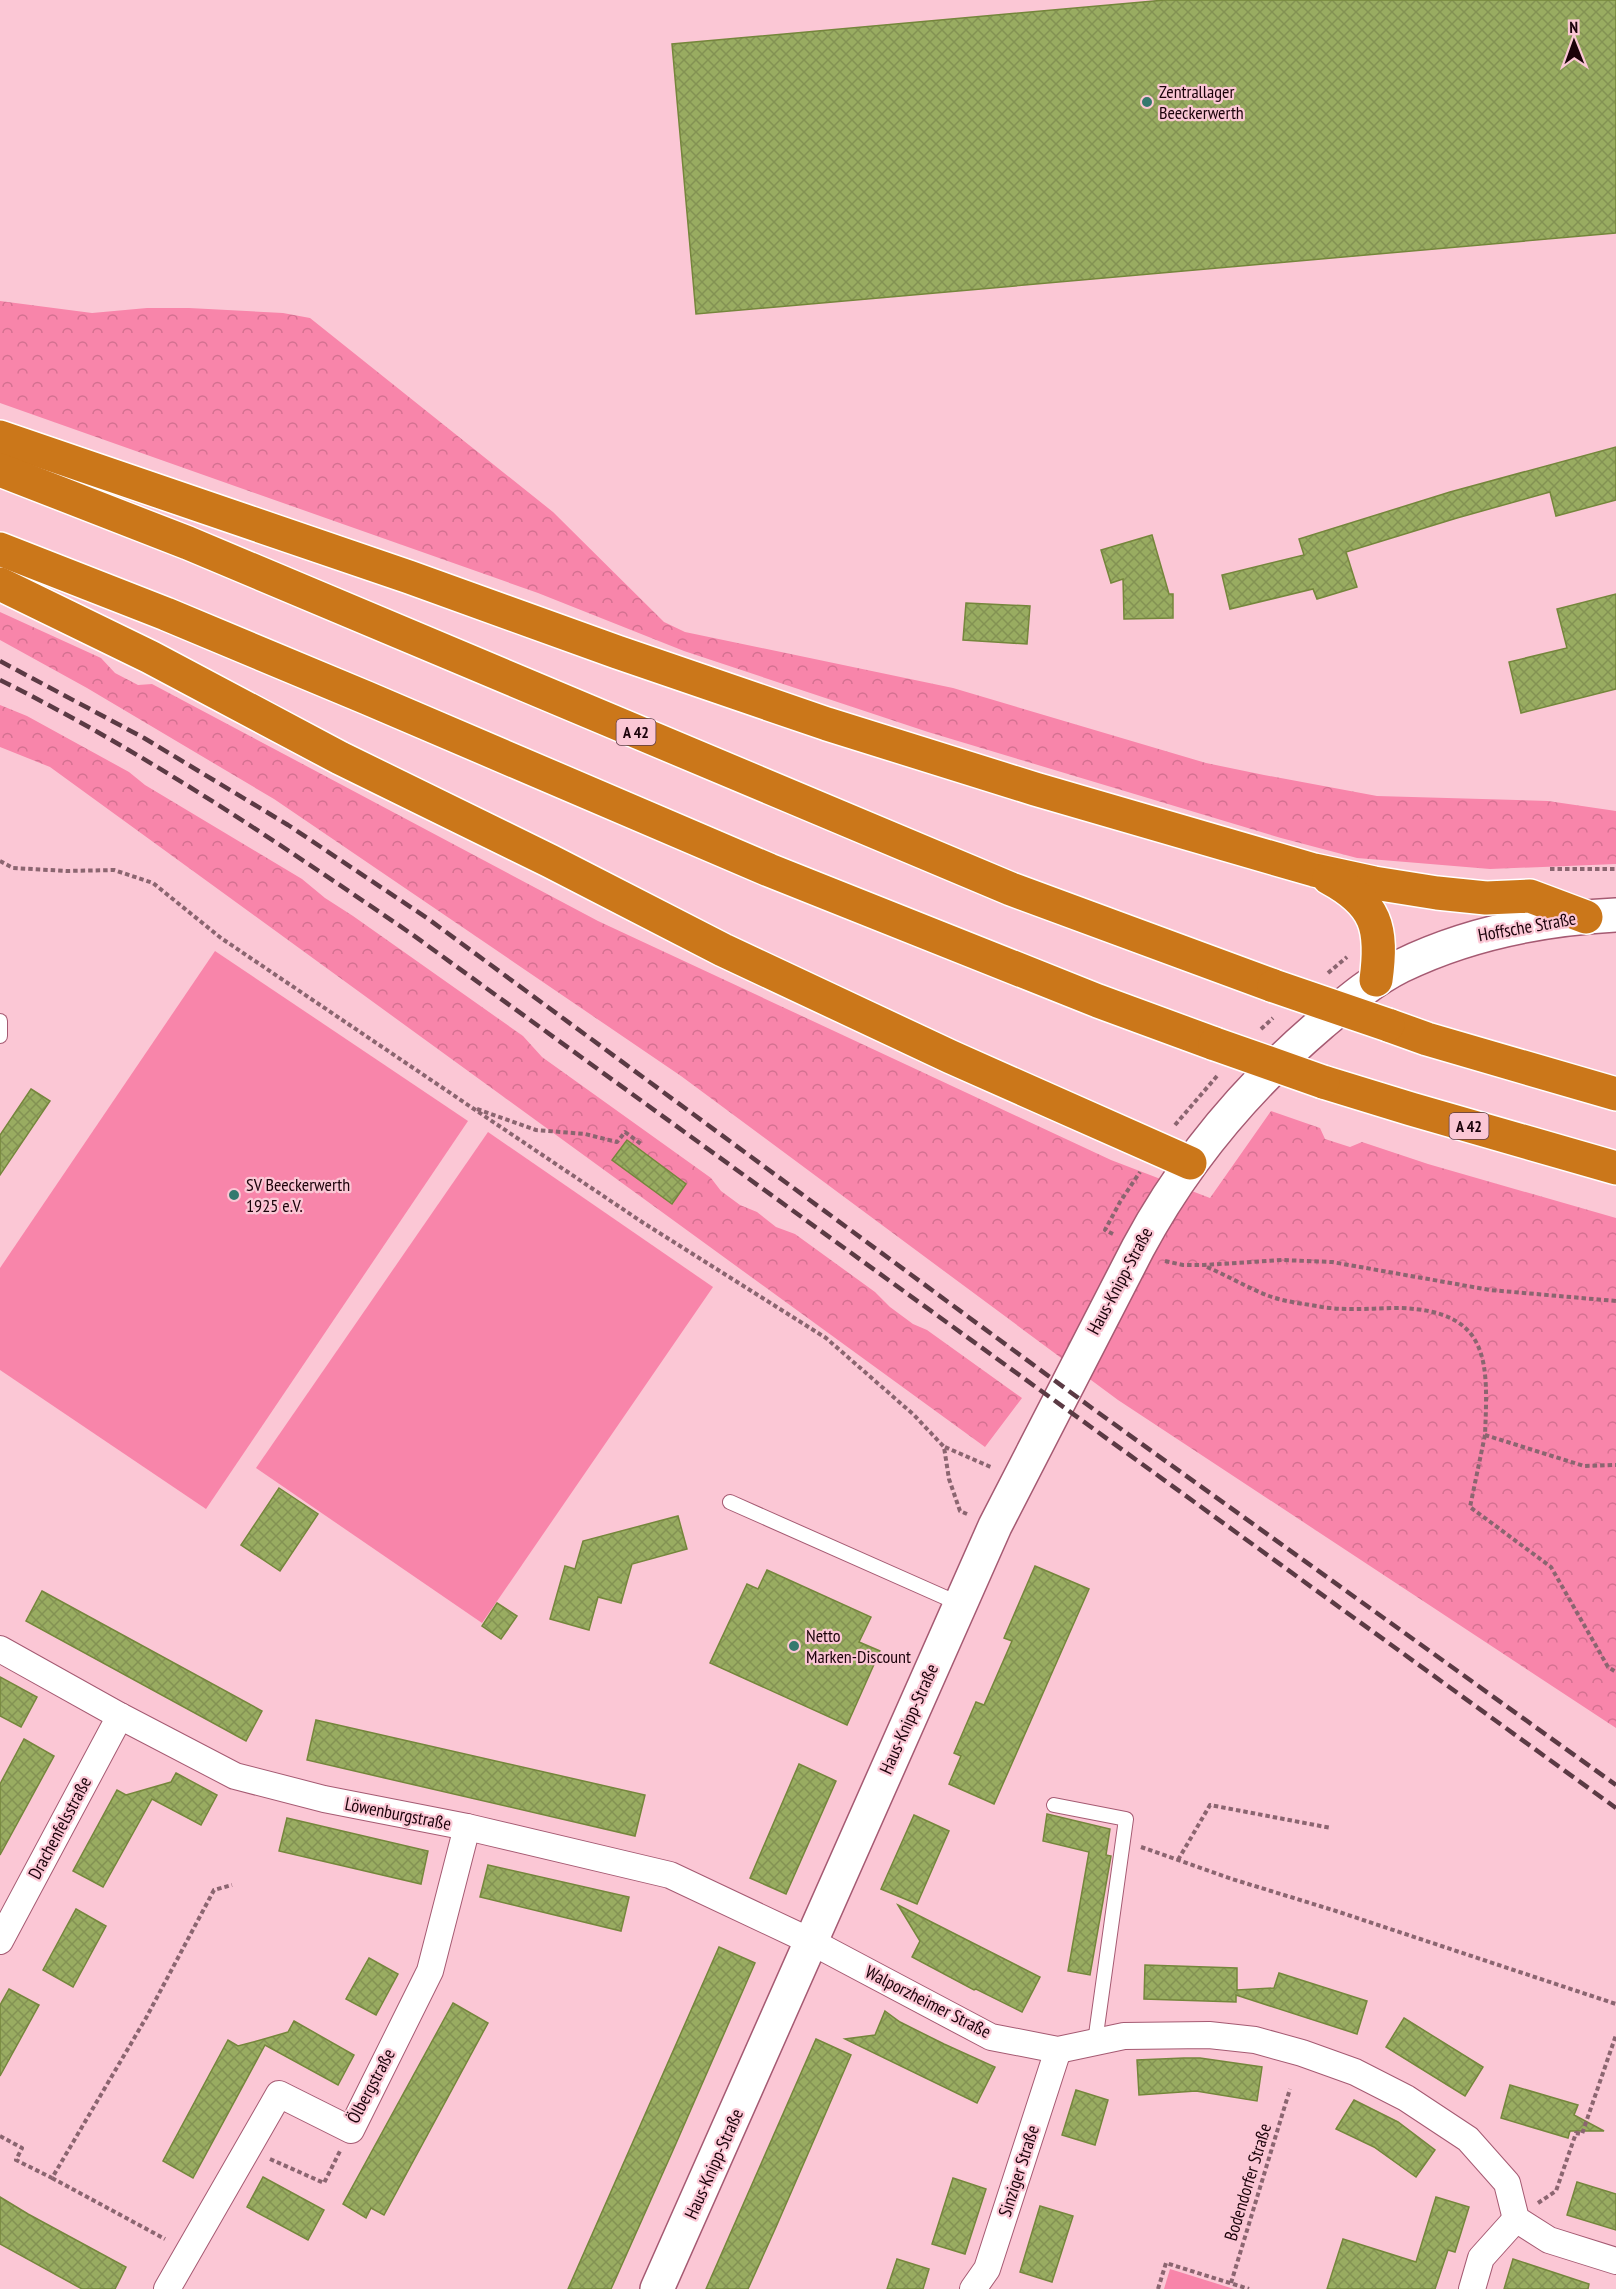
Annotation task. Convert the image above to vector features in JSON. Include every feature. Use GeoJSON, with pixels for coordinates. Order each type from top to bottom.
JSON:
{"type":"FeatureCollection","features":[{"type":"Feature","properties":{"kind":"highway"},"geometry":{"type":"LineString","coordinates":[[0,437],[409,577],[827,724],[1035,789],[1314,870],[1437,893],[1486,898],[1530,896],[1601,916]]}},
{"type":"Feature","properties":{"kind":"highway","name":"A 42"},"geometry":{"type":"LineString","coordinates":[[0,470],[243,566],[1011,889],[1274,986],[1427,1039],[1616,1094]]}},
{"type":"Feature","properties":{"kind":"highway","name":"A 42"},"geometry":{"type":"LineString","coordinates":[[0,549],[250,649],[769,870],[1098,1001],[1323,1082],[1616,1168]]}},
{"type":"Feature","properties":{"kind":"highway"},"geometry":{"type":"LineString","coordinates":[[0,584],[150,657],[340,758],[550,861],[723,950],[951,1057],[1190,1163]]}},
{"type":"Feature","properties":{"kind":"highway"},"geometry":{"type":"LineString","coordinates":[[1314,870],[1357,895],[1371,914],[1379,941],[1376,980]]}},
{"type":"Feature","properties":{"kind":"street","name":"Hoffsche Straße"},"geometry":{"type":"LineString","coordinates":[[1190,1163],[1222,1121],[1292,1050],[1376,980],[1400,966],[1461,940],[1511,927],[1601,916]]}},
{"type":"Feature","properties":{"kind":"street","name":"Haus-Knipp-Straße"},"geometry":{"type":"LineString","coordinates":[[657,2289],[995,1526],[1160,1207],[1190,1163]]}},
{"type":"Feature","properties":{"kind":"street","name":"Löwenburgstraße"},"geometry":{"type":"LineString","coordinates":[[0,1649],[120,1716],[235,1776],[324,1799],[467,1827],[670,1875],[810,1941]]}},
{"type":"Feature","properties":{"kind":"street","name":"Drachenfelsstraße"},"geometry":{"type":"LineString","coordinates":[[0,1941],[120,1716]]}},
{"type":"Feature","properties":{"kind":"street","name":"Ölbergstraße"},"geometry":{"type":"LineString","coordinates":[[167,2289],[279,2094],[351,2130],[430,1971],[467,1827]]}},
{"type":"Feature","properties":{"kind":"street","name":"Walporzheimer Straße"},"geometry":{"type":"LineString","coordinates":[[810,1941],[991,2037],[1058,2050],[1124,2036],[1209,2035],[1255,2040],[1302,2053],[1355,2072],[1407,2098],[1468,2139],[1507,2183],[1516,2219]]}},
{"type":"Feature","properties":{"kind":"street","name":"Sinziger Straße"},"geometry":{"type":"LineString","coordinates":[[973,2289],[987,2269],[1058,2050]]}},
{"type":"Feature","properties":{"kind":"street"},"geometry":{"type":"LineString","coordinates":[[1472,2289],[1481,2258],[1516,2219],[1549,2240],[1616,2260]]}},
{"type":"Feature","properties":{"kind":"lane"},"geometry":{"type":"LineString","coordinates":[[0,1021],[0,1036]]}},
{"type":"Feature","properties":{"kind":"lane"},"geometry":{"type":"LineString","coordinates":[[730,1503],[960,1604]]}},
{"type":"Feature","properties":{"kind":"lane"},"geometry":{"type":"LineString","coordinates":[[1054,1805],[1126,1819],[1095,2042]]}},
{"type":"Feature","properties":{"kind":"path"},"geometry":{"type":"LineString","coordinates":[[0,861],[13,868],[67,871],[114,870],[153,882],[221,938],[642,1222],[826,1338],[914,1415],[944,1446],[983,1462],[1017,1483]]}},
{"type":"Feature","properties":{"kind":"path"},"geometry":{"type":"LineString","coordinates":[[471,1107],[536,1130],[585,1134],[617,1142],[625,1132],[641,1144]]}},
{"type":"Feature","properties":{"kind":"path"},"geometry":{"type":"LineString","coordinates":[[1138,1248],[1160,1259],[1183,1264],[1204,1265],[1282,1260],[1332,1262],[1490,1290],[1616,1301]]}},
{"type":"Feature","properties":{"kind":"path"},"geometry":{"type":"LineString","coordinates":[[1204,1265],[1271,1297],[1324,1307],[1365,1310],[1401,1308],[1434,1313],[1454,1320],[1469,1331],[1483,1356],[1487,1394],[1485,1435],[1470,1508],[1551,1567],[1608,1667],[1616,1672]]}},
{"type":"Feature","properties":{"kind":"path"},"geometry":{"type":"LineString","coordinates":[[1485,1435],[1584,1466],[1616,1465]]}},
{"type":"Feature","properties":{"kind":"path"},"geometry":{"type":"LineString","coordinates":[[944,1446],[949,1479],[960,1511],[995,1526]]}},
{"type":"Feature","properties":{"kind":"path"},"geometry":{"type":"LineString","coordinates":[[1178,1860],[1210,1805],[1331,1828]]}},
{"type":"Feature","properties":{"kind":"path"},"geometry":{"type":"LineString","coordinates":[[1122,1840],[1616,2004]]}},
{"type":"Feature","properties":{"kind":"path"},"geometry":{"type":"LineString","coordinates":[[52,2178],[146,2018],[214,1890],[232,1885]]}},
{"type":"Feature","properties":{"kind":"path"},"geometry":{"type":"LineString","coordinates":[[1516,2219],[1556,2192],[1576,2133],[1582,2134],[1616,2035]]}},
{"type":"Feature","properties":{"kind":"path","name":"Bodendorfer Straße"},"geometry":{"type":"LineString","coordinates":[[1231,2283],[1290,2089]]}},
{"type":"Feature","properties":{"kind":"path"},"geometry":{"type":"LineString","coordinates":[[248,2149],[324,2183],[351,2130]]}},
{"type":"Feature","properties":{"kind":"path"},"geometry":{"type":"LineString","coordinates":[[0,2136],[22,2148],[16,2160],[189,2252]]}},
{"type":"Feature","properties":{"kind":"path"},"geometry":{"type":"LineString","coordinates":[[1158,2289],[1166,2263],[1250,2289]]}},
{"type":"Feature","properties":{"kind":"green space"},"geometry":{"type":"Polygon","coordinates":[[[0,301],[92,313],[147,308],[189,308],[283,313],[310,318],[553,512],[664,622],[685,632],[953,688],[1206,763],[1264,775],[1377,796],[1548,801],[1616,811],[1616,864],[1490,869],[1357,858],[1281,838],[928,732],[684,651],[538,593],[0,403],[0,301]]]}},
{"type":"Feature","properties":{"kind":"green space"},"geometry":{"type":"Polygon","coordinates":[[[0,612],[101,658],[115,673],[138,685],[152,684],[598,921],[1111,1160],[1210,1198],[1271,1111],[1320,1128],[1325,1139],[1350,1147],[1362,1142],[1428,1164],[1616,1218],[1616,1728],[1118,1400],[681,1076],[274,799],[87,688],[0,640],[0,612]]]}},
{"type":"Feature","properties":{"kind":"green space"},"geometry":{"type":"Polygon","coordinates":[[[0,705],[27,716],[129,772],[145,785],[302,879],[325,898],[523,1036],[542,1057],[711,1178],[721,1191],[740,1205],[757,1212],[776,1227],[795,1234],[875,1292],[890,1307],[913,1324],[927,1330],[1022,1398],[985,1447],[50,767],[0,747],[0,705]]]}},
{"type":"Feature","properties":{"kind":"green space","name":"SV Beeckerwerth 1925 e.V."},"geometry":{"type":"Polygon","coordinates":[[[215,951],[468,1121],[206,1509],[0,1370],[0,1268],[215,951]]]}},
{"type":"Feature","properties":{"kind":"green space"},"geometry":{"type":"Polygon","coordinates":[[[488,1132],[713,1287],[482,1623],[256,1468],[488,1132]]]}},
{"type":"Feature","properties":{"kind":"green space"},"geometry":{"type":"Polygon","coordinates":[[[1170,2269],[1234,2289],[1164,2289],[1170,2269]]]}},
{"type":"Feature","properties":{"kind":"building","name":"Zentrallager Beeckerwerth"},"geometry":{"type":"Polygon","coordinates":[[[1165,0],[1616,0],[1616,233],[696,314],[672,44],[1165,0]]]}},
{"type":"Feature","properties":{"kind":"building"},"geometry":{"type":"Polygon","coordinates":[[[1616,447],[1616,500],[1556,516],[1550,492],[1457,518],[1346,552],[1357,587],[1317,599],[1313,589],[1230,609],[1222,575],[1304,555],[1299,539],[1450,492],[1616,447]]]}},
{"type":"Feature","properties":{"kind":"building"},"geometry":{"type":"Polygon","coordinates":[[[1152,535],[1169,594],[1173,594],[1173,618],[1124,619],[1123,579],[1111,583],[1101,550],[1152,535]]]}},
{"type":"Feature","properties":{"kind":"building"},"geometry":{"type":"Polygon","coordinates":[[[1616,594],[1616,689],[1521,713],[1509,662],[1567,648],[1557,609],[1616,594]]]}},
{"type":"Feature","properties":{"kind":"building"},"geometry":{"type":"Polygon","coordinates":[[[966,603],[1030,606],[1027,644],[963,640],[966,603]]]}},
{"type":"Feature","properties":{"kind":"building"},"geometry":{"type":"Polygon","coordinates":[[[31,1089],[50,1101],[0,1175],[0,1135],[31,1089]]]}},
{"type":"Feature","properties":{"kind":"building"},"geometry":{"type":"Polygon","coordinates":[[[627,1140],[686,1184],[672,1204],[612,1160],[627,1140]]]}},
{"type":"Feature","properties":{"kind":"building"},"geometry":{"type":"Polygon","coordinates":[[[279,1488],[318,1514],[280,1571],[241,1545],[279,1488]]]}},
{"type":"Feature","properties":{"kind":"building"},"geometry":{"type":"Polygon","coordinates":[[[678,1516],[687,1549],[632,1564],[621,1603],[598,1597],[589,1630],[550,1619],[565,1566],[575,1569],[583,1541],[678,1516]]]}},
{"type":"Feature","properties":{"kind":"building"},"geometry":{"type":"Polygon","coordinates":[[[1035,1566],[1089,1589],[994,1804],[949,1784],[961,1756],[954,1753],[976,1702],[984,1705],[1012,1641],[1004,1638],[1035,1566]]]}},
{"type":"Feature","properties":{"kind":"building","name":"Netto Marken-Discount"},"geometry":{"type":"Polygon","coordinates":[[[767,1570],[871,1617],[859,1642],[880,1651],[847,1725],[710,1663],[747,1584],[758,1589],[767,1570]]]}},
{"type":"Feature","properties":{"kind":"building"},"geometry":{"type":"Polygon","coordinates":[[[42,1591],[262,1711],[246,1741],[26,1621],[42,1591]]]}},
{"type":"Feature","properties":{"kind":"building"},"geometry":{"type":"Polygon","coordinates":[[[497,1603],[517,1616],[501,1639],[482,1626],[497,1603]]]}},
{"type":"Feature","properties":{"kind":"building"},"geometry":{"type":"Polygon","coordinates":[[[0,1677],[37,1697],[21,1727],[0,1716],[0,1677]]]}},
{"type":"Feature","properties":{"kind":"building"},"geometry":{"type":"Polygon","coordinates":[[[316,1720],[645,1795],[635,1836],[307,1760],[316,1720]]]}},
{"type":"Feature","properties":{"kind":"building"},"geometry":{"type":"Polygon","coordinates":[[[24,1739],[54,1756],[0,1855],[0,1784],[24,1739]]]}},
{"type":"Feature","properties":{"kind":"building"},"geometry":{"type":"Polygon","coordinates":[[[799,1764],[836,1781],[786,1894],[750,1878],[799,1764]]]}},
{"type":"Feature","properties":{"kind":"building"},"geometry":{"type":"Polygon","coordinates":[[[176,1773],[217,1795],[201,1825],[152,1799],[103,1887],[73,1871],[117,1790],[126,1795],[171,1782],[176,1773]]]}},
{"type":"Feature","properties":{"kind":"building"},"geometry":{"type":"Polygon","coordinates":[[[1047,1814],[1110,1829],[1106,1855],[1111,1856],[1090,1975],[1068,1971],[1089,1852],[1043,1841],[1047,1814]]]}},
{"type":"Feature","properties":{"kind":"building"},"geometry":{"type":"Polygon","coordinates":[[[914,1815],[949,1831],[917,1904],[881,1889],[914,1815]]]}},
{"type":"Feature","properties":{"kind":"building"},"geometry":{"type":"Polygon","coordinates":[[[287,1818],[428,1851],[421,1884],[279,1851],[287,1818]]]}},
{"type":"Feature","properties":{"kind":"building"},"geometry":{"type":"Polygon","coordinates":[[[488,1865],[629,1897],[621,1931],[480,1897],[488,1865]]]}},
{"type":"Feature","properties":{"kind":"building"},"geometry":{"type":"Polygon","coordinates":[[[898,1905],[1040,1977],[1022,2012],[912,1957],[920,1941],[898,1905]]]}},
{"type":"Feature","properties":{"kind":"building"},"geometry":{"type":"Polygon","coordinates":[[[76,1909],[106,1926],[73,1987],[43,1970],[76,1909]]]}},
{"type":"Feature","properties":{"kind":"building"},"geometry":{"type":"Polygon","coordinates":[[[719,1947],[755,1963],[674,2148],[611,2289],[568,2289],[719,1947]]]}},
{"type":"Feature","properties":{"kind":"building"},"geometry":{"type":"Polygon","coordinates":[[[369,1958],[398,1974],[376,2015],[346,1999],[369,1958]]]}},
{"type":"Feature","properties":{"kind":"building"},"geometry":{"type":"Polygon","coordinates":[[[1145,1965],[1237,1968],[1237,1990],[1274,1988],[1279,1973],[1367,2001],[1357,2034],[1236,1995],[1236,2002],[1144,1999],[1145,1965]]]}},
{"type":"Feature","properties":{"kind":"building"},"geometry":{"type":"Polygon","coordinates":[[[9,1989],[39,2005],[0,2076],[0,2005],[9,1989]]]}},
{"type":"Feature","properties":{"kind":"building"},"geometry":{"type":"Polygon","coordinates":[[[453,2003],[488,2023],[384,2215],[371,2208],[366,2218],[343,2204],[453,2003]]]}},
{"type":"Feature","properties":{"kind":"building"},"geometry":{"type":"Polygon","coordinates":[[[885,2011],[900,2022],[995,2067],[977,2103],[845,2039],[875,2035],[885,2011]]]}},
{"type":"Feature","properties":{"kind":"building"},"geometry":{"type":"Polygon","coordinates":[[[1404,2018],[1483,2067],[1465,2096],[1386,2047],[1404,2018]]]}},
{"type":"Feature","properties":{"kind":"building"},"geometry":{"type":"Polygon","coordinates":[[[294,2021],[354,2055],[338,2085],[265,2045],[193,2178],[163,2161],[228,2040],[238,2046],[264,2039],[288,2032],[294,2021]]]}},
{"type":"Feature","properties":{"kind":"building"},"geometry":{"type":"Polygon","coordinates":[[[816,2039],[851,2055],[776,2227],[748,2289],[706,2289],[816,2039]]]}},
{"type":"Feature","properties":{"kind":"building"},"geometry":{"type":"Polygon","coordinates":[[[1200,2058],[1262,2067],[1257,2101],[1196,2091],[1139,2095],[1137,2060],[1200,2058]]]}},
{"type":"Feature","properties":{"kind":"building"},"geometry":{"type":"Polygon","coordinates":[[[1510,2085],[1578,2105],[1574,2115],[1604,2131],[1570,2131],[1568,2138],[1501,2118],[1510,2085]]]}},
{"type":"Feature","properties":{"kind":"building"},"geometry":{"type":"Polygon","coordinates":[[[1076,2090],[1108,2100],[1095,2145],[1062,2135],[1076,2090]]]}},
{"type":"Feature","properties":{"kind":"building"},"geometry":{"type":"Polygon","coordinates":[[[1354,2100],[1398,2122],[1435,2150],[1416,2177],[1374,2147],[1336,2129],[1354,2100]]]}},
{"type":"Feature","properties":{"kind":"building"},"geometry":{"type":"Polygon","coordinates":[[[263,2177],[324,2210],[308,2240],[247,2207],[263,2177]]]}},
{"type":"Feature","properties":{"kind":"building"},"geometry":{"type":"Polygon","coordinates":[[[953,2178],[986,2189],[965,2254],[932,2244],[953,2178]]]}},
{"type":"Feature","properties":{"kind":"building"},"geometry":{"type":"Polygon","coordinates":[[[1577,2182],[1616,2194],[1616,2230],[1567,2215],[1577,2182]]]}},
{"type":"Feature","properties":{"kind":"building"},"geometry":{"type":"Polygon","coordinates":[[[0,2197],[126,2267],[115,2289],[82,2289],[0,2244],[0,2197]]]}},
{"type":"Feature","properties":{"kind":"building"},"geometry":{"type":"Polygon","coordinates":[[[1436,2197],[1469,2207],[1455,2252],[1448,2250],[1435,2289],[1327,2289],[1343,2239],[1416,2262],[1436,2197]]]}},
{"type":"Feature","properties":{"kind":"building"},"geometry":{"type":"Polygon","coordinates":[[[1040,2206],[1073,2216],[1052,2282],[1020,2272],[1040,2206]]]}},
{"type":"Feature","properties":{"kind":"building"},"geometry":{"type":"Polygon","coordinates":[[[897,2259],[929,2269],[923,2289],[887,2289],[897,2259]]]}},
{"type":"Feature","properties":{"kind":"building"},"geometry":{"type":"Polygon","coordinates":[[[1513,2259],[1589,2284],[1588,2289],[1504,2289],[1513,2259]]]}},
{"type":"Feature","properties":{"kind":"railway"},"geometry":{"type":"LineString","coordinates":[[0,661],[144,738],[288,825],[427,918],[1096,1411],[1616,1785]]}},
{"type":"Feature","properties":{"kind":"railway"},"geometry":{"type":"LineString","coordinates":[[0,680],[107,737],[211,800],[413,935],[1616,1808]]}},
{"type":"Feature","properties":{"kind":"place","name":"Zentrallager Beeckerwerth"},"geometry":{"type":"Point","coordinates":[1147,102]}},
{"type":"Feature","properties":{"kind":"place","name":"SV Beeckerwerth 1925 e.V."},"geometry":{"type":"Point","coordinates":[234,1195]}},
{"type":"Feature","properties":{"kind":"place","name":"Netto Marken-Discount"},"geometry":{"type":"Point","coordinates":[794,1646]}}]}
